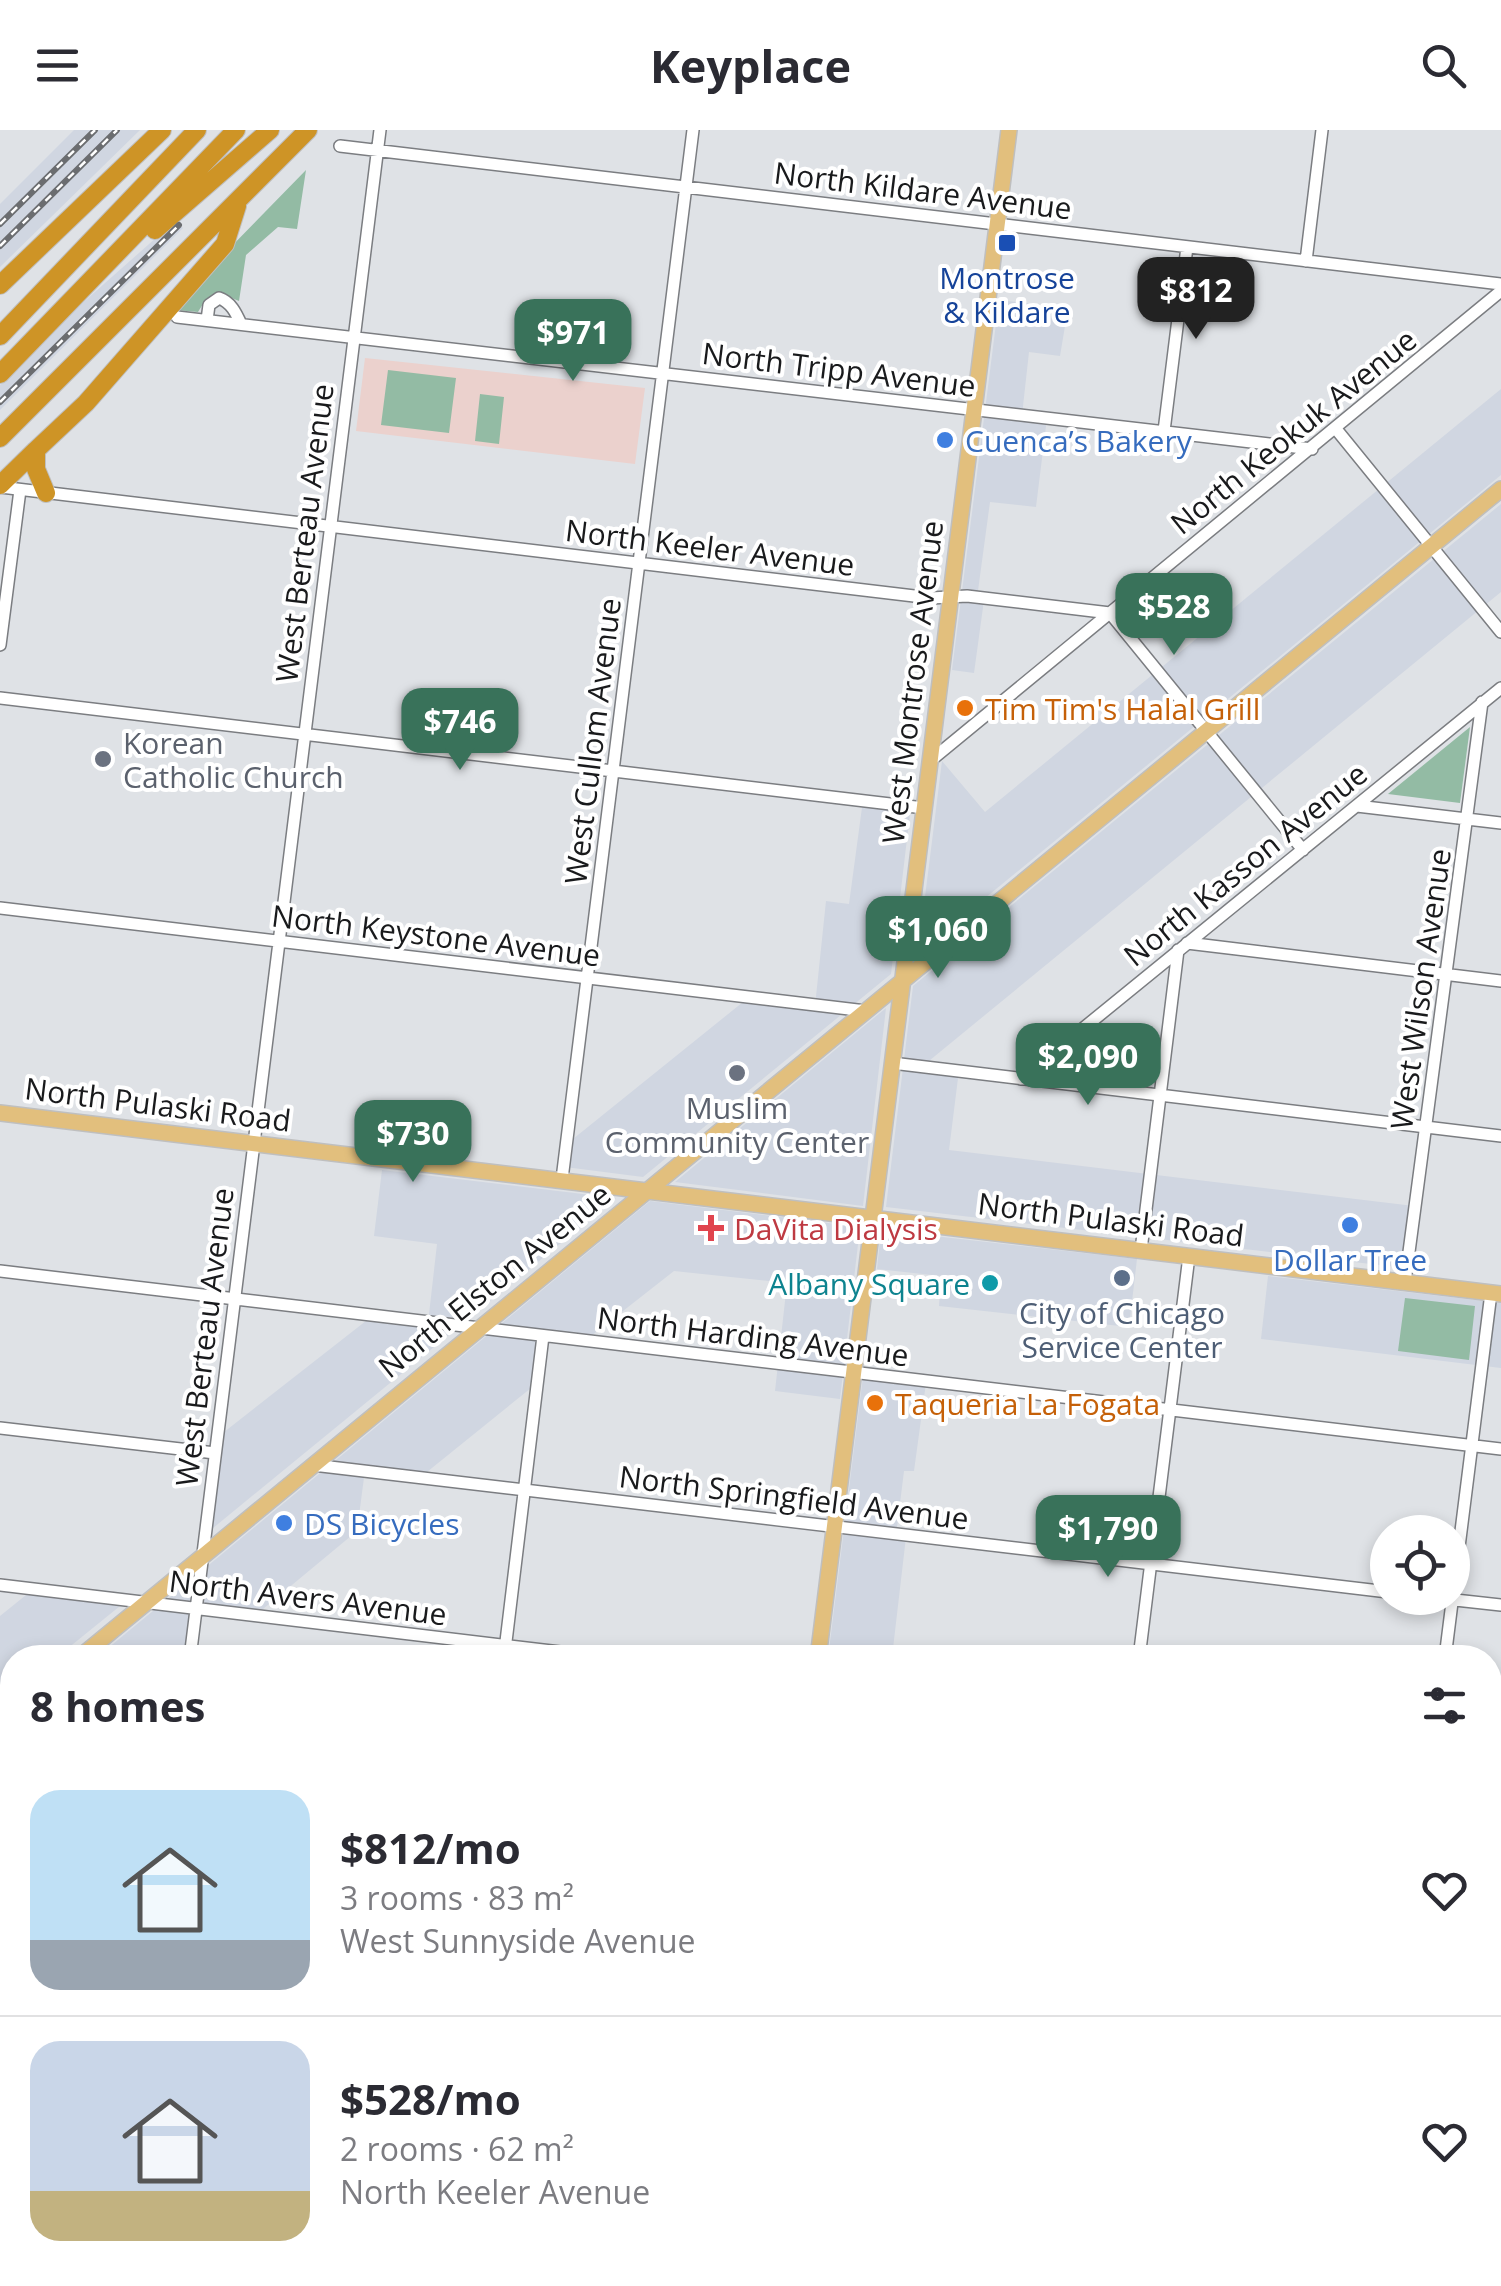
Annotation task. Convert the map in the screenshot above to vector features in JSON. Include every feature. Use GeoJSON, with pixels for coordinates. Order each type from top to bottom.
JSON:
{"type":"FeatureCollection","features":[{"type":"Feature","properties":{"kind":"highway"},"geometry":{"type":"LineString","coordinates":[[0,285],[162,130]]}},
{"type":"Feature","properties":{"kind":"highway"},"geometry":{"type":"LineString","coordinates":[[0,336],[198,130]]}},
{"type":"Feature","properties":{"kind":"highway"},"geometry":{"type":"LineString","coordinates":[[0,374],[236,130]]}},
{"type":"Feature","properties":{"kind":"highway"},"geometry":{"type":"LineString","coordinates":[[120,252],[153,232],[270,130]]}},
{"type":"Feature","properties":{"kind":"highway"},"geometry":{"type":"LineString","coordinates":[[0,438],[308,130]]}},
{"type":"Feature","properties":{"kind":"highway"},"geometry":{"type":"LineString","coordinates":[[0,486],[86,403],[225,244],[238,200]]}},
{"type":"Feature","properties":{"kind":"highway"},"geometry":{"type":"LineString","coordinates":[[36,450],[36,469],[46,493]]}},
{"type":"Feature","properties":{"kind":"main road","name":"West Montrose Avenue"},"geometry":{"type":"LineString","coordinates":[[820,1645],[1009,130]]}},
{"type":"Feature","properties":{"kind":"main road","name":"North Elston Avenue"},"geometry":{"type":"LineString","coordinates":[[95,1645],[1501,489]]}},
{"type":"Feature","properties":{"kind":"main road","name":"North Pulaski Road"},"geometry":{"type":"LineString","coordinates":[[0,1113],[1496,1293]]}},
{"type":"Feature","properties":{"kind":"street","name":"West Berteau Avenue"},"geometry":{"type":"LineString","coordinates":[[192,1645],[380,130]]}},
{"type":"Feature","properties":{"kind":"street","name":"West Cullom Avenue"},"geometry":{"type":"LineString","coordinates":[[562,1180],[693,130]]}},
{"type":"Feature","properties":{"kind":"street"},"geometry":{"type":"LineString","coordinates":[[1306,261],[1322,130]]}},
{"type":"Feature","properties":{"kind":"street","name":"North Kildare Avenue"},"geometry":{"type":"LineString","coordinates":[[340,146],[1306,261],[1501,288]]}},
{"type":"Feature","properties":{"kind":"street"},"geometry":{"type":"LineString","coordinates":[[1164,432],[1187,247]]}},
{"type":"Feature","properties":{"kind":"street","name":"North Keokuk Avenue"},"geometry":{"type":"LineString","coordinates":[[930,761],[1336,430],[1501,288]]}},
{"type":"Feature","properties":{"kind":"street","name":"North Tripp Avenue"},"geometry":{"type":"LineString","coordinates":[[208,320],[209,305],[219,298],[226,300],[241,324]]}},
{"type":"Feature","properties":{"kind":"street","name":"North Tripp Avenue"},"geometry":{"type":"LineString","coordinates":[[177,317],[1312,448]]}},
{"type":"Feature","properties":{"kind":"street"},"geometry":{"type":"LineString","coordinates":[[1336,430],[1501,632]]}},
{"type":"Feature","properties":{"kind":"street","name":"North Keeler Avenue"},"geometry":{"type":"LineString","coordinates":[[0,486],[931,598],[1110,613]]}},
{"type":"Feature","properties":{"kind":"street"},"geometry":{"type":"LineString","coordinates":[[0,645],[20,490]]}},
{"type":"Feature","properties":{"kind":"street"},"geometry":{"type":"LineString","coordinates":[[1110,613],[1303,850]]}},
{"type":"Feature","properties":{"kind":"street","name":"North Kasson Avenue"},"geometry":{"type":"LineString","coordinates":[[1021,1079],[1501,688]]}},
{"type":"Feature","properties":{"kind":"street"},"geometry":{"type":"LineString","coordinates":[[0,698],[924,808]]}},
{"type":"Feature","properties":{"kind":"street","name":"West Wilson Avenue"},"geometry":{"type":"LineString","coordinates":[[1406,1282],[1482,702]]}},
{"type":"Feature","properties":{"kind":"street"},"geometry":{"type":"LineString","coordinates":[[1357,806],[1501,823]]}},
{"type":"Feature","properties":{"kind":"street","name":"North Keystone Avenue"},"geometry":{"type":"LineString","coordinates":[[0,908],[866,1011]]}},
{"type":"Feature","properties":{"kind":"street"},"geometry":{"type":"LineString","coordinates":[[1141,1250],[1182,946],[1501,981]]}},
{"type":"Feature","properties":{"kind":"street"},"geometry":{"type":"LineString","coordinates":[[892,1062],[1501,1136]]}},
{"type":"Feature","properties":{"kind":"street"},"geometry":{"type":"LineString","coordinates":[[1141,1645],[1189,1256]]}},
{"type":"Feature","properties":{"kind":"street","name":"North Harding Avenue"},"geometry":{"type":"LineString","coordinates":[[0,1271],[1501,1448]]}},
{"type":"Feature","properties":{"kind":"street"},"geometry":{"type":"LineString","coordinates":[[1463,1515],[1496,1293]]}},
{"type":"Feature","properties":{"kind":"street"},"geometry":{"type":"LineString","coordinates":[[506,1645],[543,1336]]}},
{"type":"Feature","properties":{"kind":"street"},"geometry":{"type":"LineString","coordinates":[[0,1428],[215,1452]]}},
{"type":"Feature","properties":{"kind":"street","name":"North Springfield Avenue"},"geometry":{"type":"LineString","coordinates":[[313,1465],[1370,1590]]}},
{"type":"Feature","properties":{"kind":"street","name":"North Avers Avenue"},"geometry":{"type":"LineString","coordinates":[[0,1585],[462,1645]]}},
{"type":"Feature","properties":{"kind":"street"},"geometry":{"type":"LineString","coordinates":[[1470,1601],[1501,1605]]}},
{"type":"Feature","properties":{"kind":"street"},"geometry":{"type":"LineString","coordinates":[[1447,1645],[1450,1615]]}},
{"type":"Feature","properties":{"kind":"shaded area"},"geometry":{"type":"Polygon","coordinates":[[[74,130],[140,130],[0,267],[0,204],[74,130]]]}},
{"type":"Feature","properties":{"kind":"shaded area"},"geometry":{"type":"Polygon","coordinates":[[[175,221],[183,228],[0,410],[0,385],[69,315],[175,221]]]}},
{"type":"Feature","properties":{"kind":"shaded area"},"geometry":{"type":"Polygon","coordinates":[[[999,300],[1068,308],[1060,356],[1029,352],[1022,415],[1047,418],[1036,507],[990,502],[977,598],[984,600],[974,673],[952,670],[999,300]]]}},
{"type":"Feature","properties":{"kind":"shaded area"},"geometry":{"type":"Polygon","coordinates":[[[365,358],[645,388],[635,464],[356,431],[365,358]]]}},
{"type":"Feature","properties":{"kind":"shaded area"},"geometry":{"type":"Polygon","coordinates":[[[1501,389],[1501,475],[918,953],[942,761],[985,812],[1501,389]]]}},
{"type":"Feature","properties":{"kind":"shaded area"},"geometry":{"type":"Polygon","coordinates":[[[1501,504],[1501,592],[924,1065],[959,1070],[949,1150],[1414,1206],[1405,1268],[886,1207],[913,986],[1501,504]]]}},
{"type":"Feature","properties":{"kind":"shaded area"},"geometry":{"type":"Polygon","coordinates":[[[863,800],[911,805],[891,974],[643,1177],[565,1167],[568,1143],[748,998],[815,1006],[826,901],[849,904],[863,800]]]}},
{"type":"Feature","properties":{"kind":"shaded area"},"geometry":{"type":"Polygon","coordinates":[[[886,1008],[863,1206],[675,1182],[886,1008]]]}},
{"type":"Feature","properties":{"kind":"shaded area"},"geometry":{"type":"Polygon","coordinates":[[[382,1170],[616,1198],[207,1533],[219,1436],[371,1317],[428,1323],[437,1244],[374,1236],[382,1170]]]}},
{"type":"Feature","properties":{"kind":"shaded area"},"geometry":{"type":"Polygon","coordinates":[[[650,1201],[860,1227],[840,1399],[775,1391],[787,1283],[674,1271],[586,1340],[543,1335],[536,1384],[422,1476],[365,1470],[357,1531],[257,1614],[195,1607],[190,1645],[112,1645],[650,1201]]]}},
{"type":"Feature","properties":{"kind":"shaded area","name":"Albany Square"},"geometry":{"type":"Polygon","coordinates":[[[881,1230],[1137,1259],[1129,1327],[939,1306],[941,1276],[877,1269],[881,1230]]]}},
{"type":"Feature","properties":{"kind":"shaded area"},"geometry":{"type":"Polygon","coordinates":[[[1268,1276],[1501,1303],[1501,1368],[1261,1339],[1268,1276]]]}},
{"type":"Feature","properties":{"kind":"shaded area"},"geometry":{"type":"Polygon","coordinates":[[[863,1376],[926,1383],[914,1471],[904,1471],[896,1535],[906,1537],[893,1645],[830,1645],[863,1376]]]}},
{"type":"Feature","properties":{"kind":"shaded area"},"geometry":{"type":"Polygon","coordinates":[[[31,1591],[125,1602],[72,1645],[0,1645],[0,1616],[31,1591]]]}},
{"type":"Feature","properties":{"kind":"green space"},"geometry":{"type":"Polygon","coordinates":[[[306,170],[297,229],[278,227],[246,255],[239,301],[219,293],[206,299],[198,312],[176,310],[223,255],[306,170]]]}},
{"type":"Feature","properties":{"kind":"green space"},"geometry":{"type":"Polygon","coordinates":[[[388,370],[456,378],[449,433],[381,425],[388,370]]]}},
{"type":"Feature","properties":{"kind":"green space"},"geometry":{"type":"Polygon","coordinates":[[[480,394],[504,397],[499,444],[475,441],[480,394]]]}},
{"type":"Feature","properties":{"kind":"green space"},"geometry":{"type":"Polygon","coordinates":[[[1470,727],[1460,803],[1388,794],[1470,727]]]}},
{"type":"Feature","properties":{"kind":"green space"},"geometry":{"type":"Polygon","coordinates":[[[1405,1298],[1475,1306],[1469,1360],[1398,1351],[1405,1298]]]}},
{"type":"Feature","properties":{"kind":"railway"},"geometry":{"type":"LineString","coordinates":[[0,224],[95,130]]}},
{"type":"Feature","properties":{"kind":"railway"},"geometry":{"type":"LineString","coordinates":[[0,246],[117,130]]}},
{"type":"Feature","properties":{"kind":"railway"},"geometry":{"type":"LineString","coordinates":[[0,402],[179,225]]}},
{"type":"Feature","properties":{"kind":"place","name":"Montrose & Kildare"},"geometry":{"type":"Point","coordinates":[1007,243]}},
{"type":"Feature","properties":{"kind":"place","name":"Cuenca’s Bakery"},"geometry":{"type":"Point","coordinates":[945,440]}},
{"type":"Feature","properties":{"kind":"place","name":"Tim Tim's Halal Grill"},"geometry":{"type":"Point","coordinates":[965,708]}},
{"type":"Feature","properties":{"kind":"place","name":"Korean Catholic Church"},"geometry":{"type":"Point","coordinates":[103,759]}},
{"type":"Feature","properties":{"kind":"place","name":"Muslim Community Center"},"geometry":{"type":"Point","coordinates":[737,1073]}},
{"type":"Feature","properties":{"kind":"place","name":"Dollar Tree"},"geometry":{"type":"Point","coordinates":[1350,1225]}},
{"type":"Feature","properties":{"kind":"place","name":"DaVita Dialysis"},"geometry":{"type":"Point","coordinates":[711,1228]}},
{"type":"Feature","properties":{"kind":"place","name":"City of Chicago Service Center"},"geometry":{"type":"Point","coordinates":[1122,1278]}},
{"type":"Feature","properties":{"kind":"place","name":"Albany Square"},"geometry":{"type":"Point","coordinates":[990,1283]}},
{"type":"Feature","properties":{"kind":"place","name":"Taqueria La Fogata"},"geometry":{"type":"Point","coordinates":[875,1403]}},
{"type":"Feature","properties":{"kind":"place","name":"DS Bicycles"},"geometry":{"type":"Point","coordinates":[284,1523]}}]}
